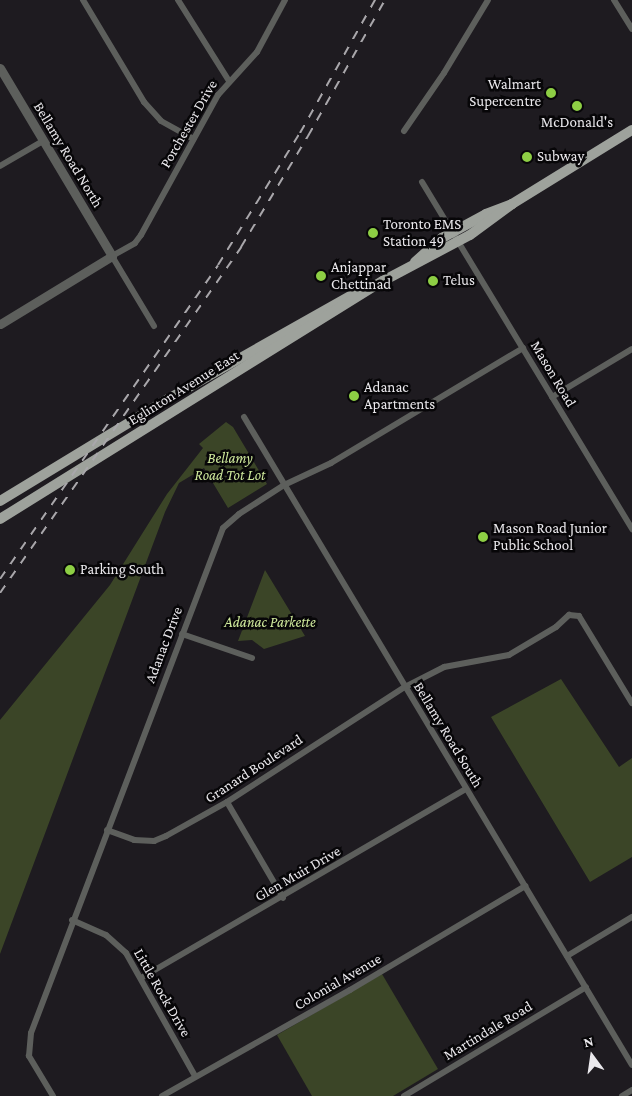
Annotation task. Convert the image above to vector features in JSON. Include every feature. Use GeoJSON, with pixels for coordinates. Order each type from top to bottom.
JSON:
{"type":"FeatureCollection","features":[{"type":"Feature","properties":{"kind":"main road","name":"Eglinton Avenue East"},"geometry":{"type":"LineString","coordinates":[[412,264],[453,232],[512,204],[632,130]]}},
{"type":"Feature","properties":{"kind":"main road","name":"Eglinton Avenue East"},"geometry":{"type":"LineString","coordinates":[[0,519],[383,281],[412,264],[459,242],[494,220],[512,204]]}},
{"type":"Feature","properties":{"kind":"main road","name":"Eglinton Avenue East"},"geometry":{"type":"LineString","coordinates":[[0,502],[176,394],[360,289],[383,281]]}},
{"type":"Feature","properties":{"kind":"street"},"geometry":{"type":"LineString","coordinates":[[83,0],[144,102],[161,121],[193,139]]}},
{"type":"Feature","properties":{"kind":"street"},"geometry":{"type":"LineString","coordinates":[[178,0],[229,81]]}},
{"type":"Feature","properties":{"kind":"street","name":"Porchester Drive"},"geometry":{"type":"LineString","coordinates":[[112,256],[135,243],[141,235],[193,139],[229,81],[257,52],[285,0]]}},
{"type":"Feature","properties":{"kind":"street"},"geometry":{"type":"LineString","coordinates":[[404,131],[444,73],[488,0]]}},
{"type":"Feature","properties":{"kind":"street"},"geometry":{"type":"LineString","coordinates":[[614,0],[632,29]]}},
{"type":"Feature","properties":{"kind":"street","name":"Bellamy Road North"},"geometry":{"type":"LineString","coordinates":[[0,68],[154,326]]}},
{"type":"Feature","properties":{"kind":"street"},"geometry":{"type":"LineString","coordinates":[[0,166],[44,141]]}},
{"type":"Feature","properties":{"kind":"street","name":"Mason Road"},"geometry":{"type":"LineString","coordinates":[[422,182],[632,529]]}},
{"type":"Feature","properties":{"kind":"street"},"geometry":{"type":"LineString","coordinates":[[0,324],[112,256]]}},
{"type":"Feature","properties":{"kind":"street","name":"Adanac Drive"},"geometry":{"type":"LineString","coordinates":[[53,1096],[32,1064],[29,1044],[72,920],[223,528],[239,514],[284,486],[331,463],[523,348]]}},
{"type":"Feature","properties":{"kind":"street"},"geometry":{"type":"LineString","coordinates":[[552,397],[632,349]]}},
{"type":"Feature","properties":{"kind":"street","name":"Bellamy Road South"},"geometry":{"type":"LineString","coordinates":[[244,417],[632,1065]]}},
{"type":"Feature","properties":{"kind":"street","name":"Granard Boulevard"},"geometry":{"type":"LineString","coordinates":[[107,830],[134,840],[154,841],[227,802],[405,687],[444,667],[509,655],[574,614],[584,623],[632,703]]}},
{"type":"Feature","properties":{"kind":"street"},"geometry":{"type":"LineString","coordinates":[[182,634],[252,658]]}},
{"type":"Feature","properties":{"kind":"street","name":"Glen Muir Drive"},"geometry":{"type":"LineString","coordinates":[[141,978],[284,898],[466,789]]}},
{"type":"Feature","properties":{"kind":"street"},"geometry":{"type":"LineString","coordinates":[[227,802],[284,898]]}},
{"type":"Feature","properties":{"kind":"street","name":"Colonial Avenue"},"geometry":{"type":"LineString","coordinates":[[166,1095],[195,1076],[350,990],[525,886]]}},
{"type":"Feature","properties":{"kind":"street"},"geometry":{"type":"LineString","coordinates":[[567,956],[632,917]]}},
{"type":"Feature","properties":{"kind":"street","name":"Little Rock Drive"},"geometry":{"type":"LineString","coordinates":[[72,920],[106,934],[126,953],[195,1076]]}},
{"type":"Feature","properties":{"kind":"street","name":"Martindale Road"},"geometry":{"type":"LineString","coordinates":[[404,1096],[586,987]]}},
{"type":"Feature","properties":{"kind":"street"},"geometry":{"type":"LineString","coordinates":[[622,1096],[632,1090]]}},
{"type":"Feature","properties":{"kind":"green space","name":"Bellamy Road Tot Lot"},"geometry":{"type":"Polygon","coordinates":[[[226,422],[233,427],[267,484],[228,508],[204,468],[179,483],[165,512],[0,954],[0,720],[110,585],[167,494],[203,448],[199,444],[226,422]]]}},
{"type":"Feature","properties":{"kind":"green space","name":"Adanac Parkette"},"geometry":{"type":"Polygon","coordinates":[[[265,570],[305,636],[264,649],[252,640],[238,641],[265,570]]]}},
{"type":"Feature","properties":{"kind":"green space"},"geometry":{"type":"Polygon","coordinates":[[[561,679],[619,767],[632,758],[632,857],[590,882],[491,717],[561,679]]]}},
{"type":"Feature","properties":{"kind":"green space"},"geometry":{"type":"Polygon","coordinates":[[[382,974],[438,1069],[393,1096],[312,1096],[277,1035],[382,974]]]}},
{"type":"Feature","properties":{"kind":"railway"},"geometry":{"type":"LineString","coordinates":[[0,579],[218,265],[300,133],[375,0]]}},
{"type":"Feature","properties":{"kind":"railway"},"geometry":{"type":"LineString","coordinates":[[0,593],[241,247],[308,136],[385,0]]}},
{"type":"Feature","properties":{"kind":"place","name":"Walmart Supercentre"},"geometry":{"type":"Point","coordinates":[551,93]}},
{"type":"Feature","properties":{"kind":"place","name":"McDonald's"},"geometry":{"type":"Point","coordinates":[577,106]}},
{"type":"Feature","properties":{"kind":"place","name":"Subway"},"geometry":{"type":"Point","coordinates":[527,157]}},
{"type":"Feature","properties":{"kind":"place","name":"Toronto EMS Station 49"},"geometry":{"type":"Point","coordinates":[373,233]}},
{"type":"Feature","properties":{"kind":"place","name":"Anjappar Chettinad"},"geometry":{"type":"Point","coordinates":[321,276]}},
{"type":"Feature","properties":{"kind":"place","name":"Telus"},"geometry":{"type":"Point","coordinates":[433,281]}},
{"type":"Feature","properties":{"kind":"place","name":"Adanac Apartments"},"geometry":{"type":"Point","coordinates":[354,396]}},
{"type":"Feature","properties":{"kind":"place","name":"Mason Road Junior Public School"},"geometry":{"type":"Point","coordinates":[483,537]}},
{"type":"Feature","properties":{"kind":"place","name":"Parking South"},"geometry":{"type":"Point","coordinates":[70,570]}}]}
